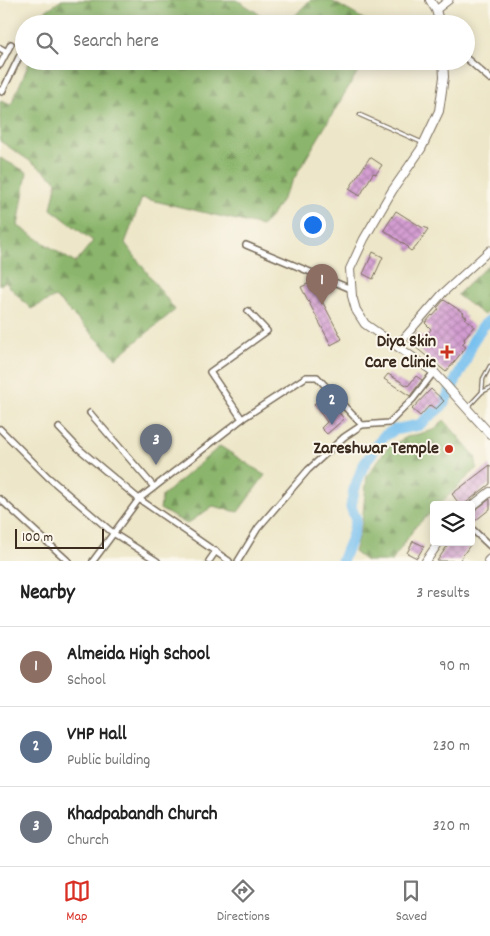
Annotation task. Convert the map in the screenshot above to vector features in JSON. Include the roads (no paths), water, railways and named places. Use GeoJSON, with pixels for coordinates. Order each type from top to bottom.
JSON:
{"type":"FeatureCollection","features":[{"type":"Feature","properties":{"kind":"main road"},"geometry":{"type":"LineString","coordinates":[[430,0],[437,15]]}},
{"type":"Feature","properties":{"kind":"main road"},"geometry":{"type":"LineString","coordinates":[[443,70],[444,77],[439,111],[424,144],[392,191],[364,239],[350,269],[351,289],[356,310],[365,324],[437,375],[490,433]]}},
{"type":"Feature","properties":{"kind":"main road"},"geometry":{"type":"LineString","coordinates":[[475,505],[490,492]]}},
{"type":"Feature","properties":{"kind":"main road"},"geometry":{"type":"LineString","coordinates":[[426,561],[437,546]]}},
{"type":"Feature","properties":{"kind":"street"},"geometry":{"type":"LineString","coordinates":[[436,10],[450,0]]}},
{"type":"Feature","properties":{"kind":"street"},"geometry":{"type":"LineString","coordinates":[[0,65],[11,44]]}},
{"type":"Feature","properties":{"kind":"street"},"geometry":{"type":"LineString","coordinates":[[0,48],[7,52]]}},
{"type":"Feature","properties":{"kind":"street"},"geometry":{"type":"LineString","coordinates":[[0,90],[2,92],[15,65]]}},
{"type":"Feature","properties":{"kind":"street"},"geometry":{"type":"LineString","coordinates":[[475,66],[490,79]]}},
{"type":"Feature","properties":{"kind":"street"},"geometry":{"type":"LineString","coordinates":[[246,245],[351,289]]}},
{"type":"Feature","properties":{"kind":"street"},"geometry":{"type":"LineString","coordinates":[[397,346],[443,293],[490,250]]}},
{"type":"Feature","properties":{"kind":"street"},"geometry":{"type":"LineString","coordinates":[[242,420],[210,372],[267,331],[248,311]]}},
{"type":"Feature","properties":{"kind":"street"},"geometry":{"type":"LineString","coordinates":[[238,561],[258,528],[308,470],[344,437],[362,425],[389,423],[437,375]]}},
{"type":"Feature","properties":{"kind":"street"},"geometry":{"type":"LineString","coordinates":[[93,561],[140,499],[242,420],[306,377],[316,377],[362,425]]}},
{"type":"Feature","properties":{"kind":"street"},"geometry":{"type":"LineString","coordinates":[[90,413],[154,487]]}},
{"type":"Feature","properties":{"kind":"street"},"geometry":{"type":"LineString","coordinates":[[59,428],[78,448],[140,499],[229,561]]}},
{"type":"Feature","properties":{"kind":"street"},"geometry":{"type":"LineString","coordinates":[[0,429],[48,477],[113,533],[157,561]]}},
{"type":"Feature","properties":{"kind":"street"},"geometry":{"type":"LineString","coordinates":[[0,499],[68,561]]}},
{"type":"Feature","properties":{"kind":"street"},"geometry":{"type":"LineString","coordinates":[[475,532],[490,546]]}},
{"type":"Feature","properties":{"kind":"street"},"geometry":{"type":"LineString","coordinates":[[209,561],[216,551]]}},
{"type":"Feature","properties":{"kind":"lane"},"geometry":{"type":"LineString","coordinates":[[360,115],[424,144]]}},
{"type":"Feature","properties":{"kind":"lane"},"geometry":{"type":"LineString","coordinates":[[482,392],[483,379],[490,366]]}},
{"type":"Feature","properties":{"kind":"lane"},"geometry":{"type":"LineString","coordinates":[[467,408],[482,392],[490,388]]}},
{"type":"Feature","properties":{"kind":"waterway"},"geometry":{"type":"LineString","coordinates":[[342,561],[352,537],[356,520],[351,507],[354,490],[363,466],[383,437],[394,430],[419,425],[443,405],[465,362],[473,341],[483,326],[490,320]]}},
{"type":"Feature","properties":{"kind":"place","name":"Almeida High School"},"geometry":{"type":"Point","coordinates":[322,305]}},
{"type":"Feature","properties":{"kind":"place","name":"Diya Skin Care Clinic"},"geometry":{"type":"Point","coordinates":[447,352]}},
{"type":"Feature","properties":{"kind":"place","name":"VHP Hall"},"geometry":{"type":"Point","coordinates":[332,425]}},
{"type":"Feature","properties":{"kind":"place","name":"Zareshwar Temple"},"geometry":{"type":"Point","coordinates":[449,449]}},
{"type":"Feature","properties":{"kind":"place","name":"Khadpabandh Church"},"geometry":{"type":"Point","coordinates":[156,465]}}]}
